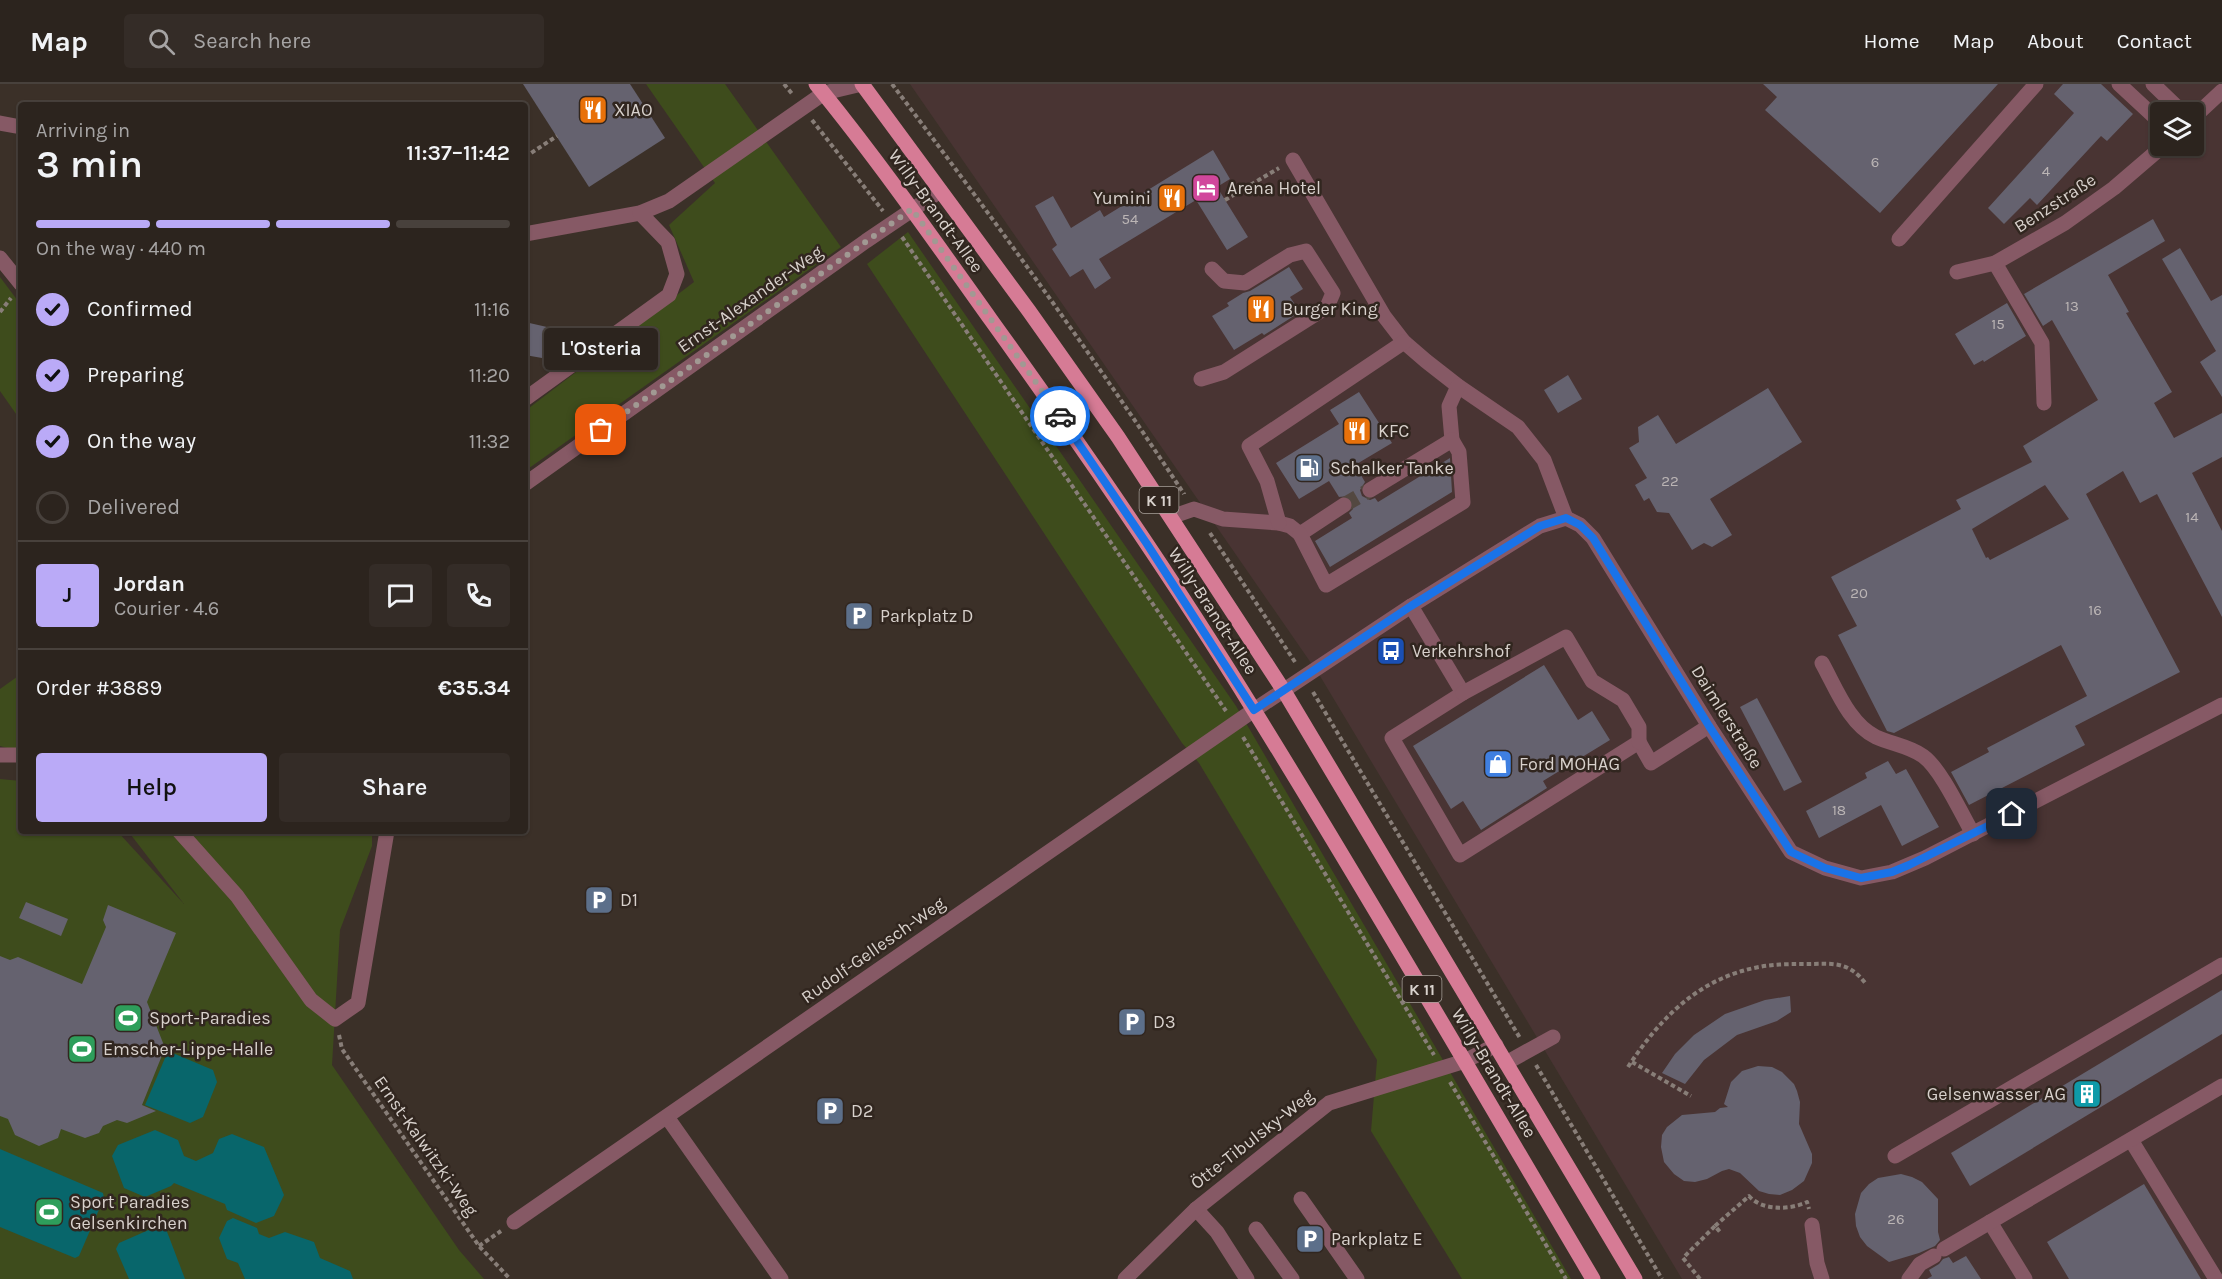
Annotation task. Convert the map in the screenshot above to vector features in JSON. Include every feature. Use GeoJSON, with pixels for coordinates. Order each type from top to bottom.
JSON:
{"type":"FeatureCollection","features":[{"type":"Feature","properties":{"kind":"main road","name":"Willy-Brandt-Allee"},"geometry":{"type":"LineString","coordinates":[[862,84],[1105,418],[1284,691],[1635,1279]]}},
{"type":"Feature","properties":{"kind":"main road","name":"Willy-Brandt-Allee"},"geometry":{"type":"LineString","coordinates":[[820,89],[912,209],[1147,544],[1254,710],[1593,1279]]}},
{"type":"Feature","properties":{"kind":"street"},"geometry":{"type":"LineString","coordinates":[[528,233],[640,213],[669,201],[803,108],[820,89],[862,84]]}},
{"type":"Feature","properties":{"kind":"street"},"geometry":{"type":"LineString","coordinates":[[1899,239],[2036,84]]}},
{"type":"Feature","properties":{"kind":"street"},"geometry":{"type":"LineString","coordinates":[[2119,84],[2150,113]]}},
{"type":"Feature","properties":{"kind":"street"},"geometry":{"type":"LineString","coordinates":[[2152,84],[2171,102]]}},
{"type":"Feature","properties":{"kind":"street"},"geometry":{"type":"LineString","coordinates":[[2204,108],[2222,91]]}},
{"type":"Feature","properties":{"kind":"street"},"geometry":{"type":"LineString","coordinates":[[0,123],[18,126]]}},
{"type":"Feature","properties":{"kind":"street","name":"Benzstraße"},"geometry":{"type":"LineString","coordinates":[[1957,272],[1995,263],[2065,223],[2114,188],[2151,156]]}},
{"type":"Feature","properties":{"kind":"street"},"geometry":{"type":"LineString","coordinates":[[1254,710],[1411,606],[1540,526],[1566,518],[1544,460],[1518,427],[1458,386],[1404,342],[1383,316],[1293,160]]}},
{"type":"Feature","properties":{"kind":"street","name":"Ernst-Alexander-Weg"},"geometry":{"type":"LineString","coordinates":[[528,482],[940,191]]}},
{"type":"Feature","properties":{"kind":"street"},"geometry":{"type":"LineString","coordinates":[[528,397],[669,295],[677,274],[668,242],[640,213]]}},
{"type":"Feature","properties":{"kind":"street"},"geometry":{"type":"LineString","coordinates":[[1201,379],[1224,372],[1327,307],[1333,293],[1306,251],[1290,255],[1245,283],[1224,281],[1212,269]]}},
{"type":"Feature","properties":{"kind":"street"},"geometry":{"type":"LineString","coordinates":[[0,258],[18,280]]}},
{"type":"Feature","properties":{"kind":"street"},"geometry":{"type":"LineString","coordinates":[[1995,263],[2042,343],[2044,403]]}},
{"type":"Feature","properties":{"kind":"street"},"geometry":{"type":"LineString","coordinates":[[1279,523],[1267,481],[1249,446],[1404,342]]}},
{"type":"Feature","properties":{"kind":"street"},"geometry":{"type":"LineString","coordinates":[[1171,517],[1194,509],[1223,519],[1279,523],[1290,526],[1300,534],[1326,585],[1463,502],[1459,452],[1452,440],[1449,406],[1458,386]]}},
{"type":"Feature","properties":{"kind":"street"},"geometry":{"type":"LineString","coordinates":[[1370,489],[1452,440]]}},
{"type":"Feature","properties":{"kind":"street"},"geometry":{"type":"LineString","coordinates":[[1300,534],[1344,505]]}},
{"type":"Feature","properties":{"kind":"street","name":"Daimlerstraße"},"geometry":{"type":"LineString","coordinates":[[1566,518],[1580,525],[1593,538],[1709,726],[1791,852],[1825,868],[1861,878],[1892,872],[1973,834],[2222,705]]}},
{"type":"Feature","properties":{"kind":"street"},"geometry":{"type":"LineString","coordinates":[[1411,606],[1463,693]]}},
{"type":"Feature","properties":{"kind":"street"},"geometry":{"type":"LineString","coordinates":[[1639,742],[1461,855],[1392,738],[1463,693],[1566,637],[1592,681],[1623,700],[1639,727],[1639,742],[1651,763],[1709,726]]}},
{"type":"Feature","properties":{"kind":"street"},"geometry":{"type":"LineString","coordinates":[[1822,663],[1848,710],[1861,728],[1874,736],[1923,755],[1934,766],[1973,834]]}},
{"type":"Feature","properties":{"kind":"street","name":"Rudolf-Gellesch-Weg"},"geometry":{"type":"LineString","coordinates":[[514,1222],[1254,710]]}},
{"type":"Feature","properties":{"kind":"street"},"geometry":{"type":"LineString","coordinates":[[0,754],[18,755]]}},
{"type":"Feature","properties":{"kind":"street"},"geometry":{"type":"LineString","coordinates":[[182,834],[237,896],[311,1000],[335,1019],[358,1003],[386,834]]}},
{"type":"Feature","properties":{"kind":"street"},"geometry":{"type":"LineString","coordinates":[[1895,1156],[2222,966]]}},
{"type":"Feature","properties":{"kind":"street"},"geometry":{"type":"LineString","coordinates":[[1506,1063],[1553,1037]]}},
{"type":"Feature","properties":{"kind":"street","name":"Ötte-Tibulsky-Weg"},"geometry":{"type":"LineString","coordinates":[[1125,1279],[1196,1209],[1329,1103],[1465,1061],[1496,1045]]}},
{"type":"Feature","properties":{"kind":"street"},"geometry":{"type":"LineString","coordinates":[[1909,1279],[1920,1264],[1936,1254],[2222,1086]]}},
{"type":"Feature","properties":{"kind":"street"},"geometry":{"type":"LineString","coordinates":[[667,1117],[781,1279]]}},
{"type":"Feature","properties":{"kind":"street"},"geometry":{"type":"LineString","coordinates":[[2131,1140],[2216,1279]]}},
{"type":"Feature","properties":{"kind":"street"},"geometry":{"type":"LineString","coordinates":[[1300,1199],[1357,1279]]}},
{"type":"Feature","properties":{"kind":"street"},"geometry":{"type":"LineString","coordinates":[[1196,1209],[1217,1232],[1247,1279]]}},
{"type":"Feature","properties":{"kind":"street"},"geometry":{"type":"LineString","coordinates":[[1990,1222],[2025,1279]]}},
{"type":"Feature","properties":{"kind":"street"},"geometry":{"type":"LineString","coordinates":[[1812,1226],[1816,1263],[1822,1279]]}},
{"type":"Feature","properties":{"kind":"street"},"geometry":{"type":"LineString","coordinates":[[1256,1229],[1292,1279]]}},
{"type":"Feature","properties":{"kind":"path"},"geometry":{"type":"LineString","coordinates":[[784,84],[892,223],[1235,724],[1566,1279]]}},
{"type":"Feature","properties":{"kind":"path"},"geometry":{"type":"LineString","coordinates":[[528,155],[556,136]]}},
{"type":"Feature","properties":{"kind":"path"},"geometry":{"type":"LineString","coordinates":[[1225,200],[1293,160]]}},
{"type":"Feature","properties":{"kind":"path"},"geometry":{"type":"LineString","coordinates":[[1628,1067],[1650,1034],[1675,1009],[1694,993],[1729,975],[1758,967],[1840,964],[1857,972],[1866,984]]}},
{"type":"Feature","properties":{"kind":"path","name":"Ernst-Kalwitzki-Weg"},"geometry":{"type":"LineString","coordinates":[[335,1019],[342,1049],[479,1246],[510,1279]]}},
{"type":"Feature","properties":{"kind":"path"},"geometry":{"type":"LineString","coordinates":[[1632,1062],[1691,1096]]}},
{"type":"Feature","properties":{"kind":"path"},"geometry":{"type":"LineString","coordinates":[[1700,1279],[1683,1258],[1749,1196],[1756,1203],[1766,1206],[1791,1207],[1807,1202],[1812,1226]]}},
{"type":"Feature","properties":{"kind":"path"},"geometry":{"type":"LineString","coordinates":[[479,1246],[514,1222]]}},
{"type":"Feature","properties":{"kind":"path"},"geometry":{"type":"LineString","coordinates":[[1716,1226],[1720,1232]]}},
{"type":"Feature","properties":{"kind":"shaded area"},"geometry":{"type":"Polygon","coordinates":[[[910,84],[2222,84],[2222,1279],[1682,1279],[1320,676],[910,84]]]}},
{"type":"Feature","properties":{"kind":"green space"},"geometry":{"type":"Polygon","coordinates":[[[646,84],[725,84],[841,247],[528,469],[528,409],[694,282],[669,225],[715,183],[646,84]]]}},
{"type":"Feature","properties":{"kind":"green space"},"geometry":{"type":"Polygon","coordinates":[[[908,232],[1236,706],[1571,1279],[1462,1279],[1371,1131],[1377,1060],[1199,763],[1182,743],[867,264],[908,232]]]}},
{"type":"Feature","properties":{"kind":"green space"},"geometry":{"type":"Polygon","coordinates":[[[0,277],[18,301],[18,417],[0,391],[0,277]]]}},
{"type":"Feature","properties":{"kind":"green space"},"geometry":{"type":"Polygon","coordinates":[[[18,676],[18,751],[0,746],[0,689],[18,676]]]}},
{"type":"Feature","properties":{"kind":"green space","name":"Sport-Paradies"},"geometry":{"type":"Polygon","coordinates":[[[0,779],[18,781],[18,834],[120,834],[184,904],[130,834],[372,834],[372,846],[340,930],[332,1065],[459,1250],[484,1279],[0,1279],[0,779]]]}},
{"type":"Feature","properties":{"kind":"water"},"geometry":{"type":"Polygon","coordinates":[[[168,1051],[213,1070],[217,1082],[203,1117],[190,1123],[145,1105],[168,1051]]]}},
{"type":"Feature","properties":{"kind":"water"},"geometry":{"type":"Polygon","coordinates":[[[155,1130],[178,1140],[184,1156],[196,1161],[213,1153],[219,1139],[232,1134],[264,1147],[284,1195],[274,1216],[256,1223],[227,1210],[225,1204],[174,1183],[145,1197],[124,1188],[112,1156],[118,1145],[155,1130]]]}},
{"type":"Feature","properties":{"kind":"water","name":"Sport Paradies Gelsenkirchen"},"geometry":{"type":"Polygon","coordinates":[[[0,1149],[103,1193],[104,1198],[79,1256],[75,1258],[0,1227],[0,1149]]]}},
{"type":"Feature","properties":{"kind":"water"},"geometry":{"type":"Polygon","coordinates":[[[233,1218],[257,1228],[259,1234],[269,1238],[285,1232],[314,1242],[320,1258],[350,1271],[353,1279],[245,1279],[238,1263],[227,1259],[219,1238],[227,1221],[233,1218]]]}},
{"type":"Feature","properties":{"kind":"water"},"geometry":{"type":"Polygon","coordinates":[[[160,1225],[166,1229],[185,1279],[129,1279],[116,1249],[119,1243],[160,1225]]]}},
{"type":"Feature","properties":{"kind":"building","name":"XIAO"},"geometry":{"type":"Polygon","coordinates":[[[523,84],[630,84],[665,138],[589,187],[523,84]]]}},
{"type":"Feature","properties":{"kind":"building"},"geometry":{"type":"Polygon","coordinates":[[[1763,84],[1998,84],[1880,213],[1765,110],[1777,97],[1763,84]]]}},
{"type":"Feature","properties":{"kind":"building"},"geometry":{"type":"Polygon","coordinates":[[[2063,84],[2101,84],[2133,114],[2107,141],[2101,136],[2037,205],[2030,198],[2004,224],[1988,208],[2074,113],[2054,94],[2063,84]]]}},
{"type":"Feature","properties":{"kind":"building"},"geometry":{"type":"Polygon","coordinates":[[[1213,150],[1230,179],[1217,187],[1248,237],[1227,250],[1196,200],[1099,259],[1111,278],[1095,289],[1083,269],[1070,277],[1052,249],[1057,245],[1035,206],[1053,196],[1071,228],[1100,210],[1104,217],[1213,150]]]}},
{"type":"Feature","properties":{"kind":"building"},"geometry":{"type":"Polygon","coordinates":[[[2153,219],[2165,241],[2108,275],[2129,312],[2126,313],[2172,392],[2154,403],[2174,438],[2222,413],[2222,457],[2192,473],[2222,531],[2222,617],[2157,494],[2140,503],[2123,471],[2086,494],[2180,672],[2075,726],[2085,745],[1969,805],[1951,772],[1989,752],[1987,748],[2087,696],[2061,645],[1894,733],[1887,731],[1838,635],[1857,626],[1831,577],[1961,509],[1956,500],[2032,462],[2023,446],[2098,400],[2052,320],[2043,326],[2024,294],[2153,219]],[[2045,485],[1972,529],[1986,558],[1990,560],[2069,519],[2045,485]]]}},
{"type":"Feature","properties":{"kind":"building"},"geometry":{"type":"Polygon","coordinates":[[[2180,248],[2211,301],[2222,295],[2222,397],[2200,362],[2216,351],[2162,259],[2180,248]]]}},
{"type":"Feature","properties":{"kind":"building","name":"Burger King"},"geometry":{"type":"Polygon","coordinates":[[[1289,267],[1303,289],[1290,297],[1300,312],[1264,335],[1262,333],[1234,350],[1212,316],[1229,306],[1227,303],[1289,267]]]}},
{"type":"Feature","properties":{"kind":"building"},"geometry":{"type":"Polygon","coordinates":[[[2007,303],[2026,336],[1984,362],[1983,360],[1974,365],[1955,334],[2007,303]]]}},
{"type":"Feature","properties":{"kind":"building"},"geometry":{"type":"Polygon","coordinates":[[[528,323],[547,327],[542,358],[528,356],[528,323]]]}},
{"type":"Feature","properties":{"kind":"building"},"geometry":{"type":"Polygon","coordinates":[[[1568,375],[1582,399],[1558,413],[1544,390],[1568,375]]]}},
{"type":"Feature","properties":{"kind":"building"},"geometry":{"type":"Polygon","coordinates":[[[1768,388],[1802,442],[1710,499],[1732,535],[1712,547],[1704,543],[1692,550],[1669,513],[1657,512],[1649,498],[1644,501],[1635,485],[1647,478],[1629,448],[1639,442],[1638,427],[1658,415],[1676,444],[1768,388]]]}},
{"type":"Feature","properties":{"kind":"building"},"geometry":{"type":"Polygon","coordinates":[[[1359,392],[1392,443],[1355,465],[1365,482],[1360,490],[1362,496],[1370,500],[1375,498],[1378,502],[1450,458],[1452,492],[1330,567],[1315,541],[1352,518],[1349,513],[1353,509],[1352,500],[1348,496],[1339,497],[1329,481],[1299,499],[1276,463],[1339,424],[1330,410],[1359,392]]]}},
{"type":"Feature","properties":{"kind":"building","name":"Ford MOHAG"},"geometry":{"type":"Polygon","coordinates":[[[1544,665],[1578,720],[1592,711],[1610,740],[1543,781],[1547,788],[1481,830],[1463,801],[1451,809],[1413,746],[1544,665]]]}},
{"type":"Feature","properties":{"kind":"building"},"geometry":{"type":"Polygon","coordinates":[[[1757,698],[1802,782],[1784,791],[1740,707],[1757,698]]]}},
{"type":"Feature","properties":{"kind":"building"},"geometry":{"type":"Polygon","coordinates":[[[1888,761],[1896,774],[1906,769],[1939,827],[1902,846],[1881,805],[1819,838],[1806,811],[1867,778],[1865,773],[1888,761]]]}},
{"type":"Feature","properties":{"kind":"building"},"geometry":{"type":"Polygon","coordinates":[[[26,902],[68,919],[61,936],[19,918],[26,902]]]}},
{"type":"Feature","properties":{"kind":"building","name":"Emscher-Lippe-Halle"},"geometry":{"type":"Polygon","coordinates":[[[108,905],[176,933],[147,1002],[165,1048],[142,1105],[156,1111],[127,1123],[117,1120],[103,1126],[99,1133],[85,1138],[61,1129],[58,1138],[39,1146],[15,1135],[8,1119],[0,1116],[0,956],[10,960],[18,957],[82,984],[106,927],[103,920],[108,905]]]}},
{"type":"Feature","properties":{"kind":"building","name":"Gelsenwasser AG"},"geometry":{"type":"Polygon","coordinates":[[[2222,990],[2222,1034],[1970,1186],[1951,1153],[2222,990]]]}},
{"type":"Feature","properties":{"kind":"building"},"geometry":{"type":"Polygon","coordinates":[[[1790,996],[1791,1012],[1777,1021],[1737,1035],[1704,1060],[1685,1084],[1662,1073],[1675,1054],[1694,1035],[1725,1014],[1765,1000],[1790,996]]]}},
{"type":"Feature","properties":{"kind":"building"},"geometry":{"type":"Polygon","coordinates":[[[1758,1066],[1772,1067],[1782,1072],[1794,1084],[1797,1091],[1800,1102],[1799,1124],[1812,1154],[1812,1163],[1804,1181],[1780,1195],[1759,1191],[1740,1173],[1729,1169],[1695,1182],[1684,1181],[1674,1174],[1664,1162],[1661,1147],[1662,1135],[1667,1127],[1682,1115],[1715,1112],[1720,1108],[1728,1107],[1724,1104],[1731,1082],[1742,1071],[1758,1066]]]}},
{"type":"Feature","properties":{"kind":"building"},"geometry":{"type":"Polygon","coordinates":[[[1901,1174],[1922,1182],[1938,1199],[1940,1240],[1935,1246],[1919,1253],[1889,1262],[1867,1246],[1860,1237],[1855,1214],[1861,1193],[1869,1184],[1878,1178],[1901,1174]]]}},
{"type":"Feature","properties":{"kind":"building"},"geometry":{"type":"Polygon","coordinates":[[[2144,1184],[2201,1279],[2069,1279],[2047,1242],[2144,1184]]]}},
{"type":"Feature","properties":{"kind":"building"},"geometry":{"type":"Polygon","coordinates":[[[1966,1256],[1981,1279],[1927,1279],[1932,1276],[1929,1270],[1943,1259],[1949,1257],[1953,1263],[1966,1256]]]}},
{"type":"Feature","properties":{"kind":"tunnel"},"geometry":{"type":"LineString","coordinates":[[1344,505],[1370,490]]}},
{"type":"Feature","properties":{"kind":"way so far"},"geometry":{"type":"LineString","coordinates":[[601,430],[912,209],[1060,416]]}},
{"type":"Feature","properties":{"kind":"place","name":"XIAO"},"geometry":{"type":"Point","coordinates":[593,110]}},
{"type":"Feature","properties":{"kind":"place","name":"Arena Hotel"},"geometry":{"type":"Point","coordinates":[1206,188]}},
{"type":"Feature","properties":{"kind":"place","name":"Yumini"},"geometry":{"type":"Point","coordinates":[1172,198]}},
{"type":"Feature","properties":{"kind":"place","name":"Burger King"},"geometry":{"type":"Point","coordinates":[1261,309]}},
{"type":"Feature","properties":{"kind":"place","name":"L'Osteria"},"geometry":{"type":"Point","coordinates":[601,430]}},
{"type":"Feature","properties":{"kind":"place","name":"KFC"},"geometry":{"type":"Point","coordinates":[1357,431]}},
{"type":"Feature","properties":{"kind":"place","name":"Schalker Tanke"},"geometry":{"type":"Point","coordinates":[1309,468]}},
{"type":"Feature","properties":{"kind":"place","name":"Parkplatz D"},"geometry":{"type":"Point","coordinates":[859,616]}},
{"type":"Feature","properties":{"kind":"place","name":"Verkehrshof"},"geometry":{"type":"Point","coordinates":[1391,651]}},
{"type":"Feature","properties":{"kind":"place","name":"Ford MOHAG"},"geometry":{"type":"Point","coordinates":[1498,764]}},
{"type":"Feature","properties":{"kind":"place","name":"D1"},"geometry":{"type":"Point","coordinates":[599,900]}},
{"type":"Feature","properties":{"kind":"place","name":"Sport-Paradies"},"geometry":{"type":"Point","coordinates":[128,1018]}},
{"type":"Feature","properties":{"kind":"place","name":"D3"},"geometry":{"type":"Point","coordinates":[1132,1022]}},
{"type":"Feature","properties":{"kind":"place","name":"Emscher-Lippe-Halle"},"geometry":{"type":"Point","coordinates":[82,1049]}},
{"type":"Feature","properties":{"kind":"place","name":"Gelsenwasser AG"},"geometry":{"type":"Point","coordinates":[2087,1094]}},
{"type":"Feature","properties":{"kind":"place","name":"D2"},"geometry":{"type":"Point","coordinates":[830,1111]}},
{"type":"Feature","properties":{"kind":"place","name":"Sport Paradies Gelsenkirchen"},"geometry":{"type":"Point","coordinates":[49,1212]}},
{"type":"Feature","properties":{"kind":"place","name":"Parkplatz E"},"geometry":{"type":"Point","coordinates":[1310,1239]}},
{"type":"Feature","properties":{"kind":"route"},"geometry":{"type":"LineString","coordinates":[[1060,416],[1147,544],[1254,710],[1411,606],[1540,526],[1566,518],[1580,525],[1593,538],[1709,726],[1791,852],[1825,868],[1861,878],[1892,872],[1909,865],[2012,814]]}}]}
